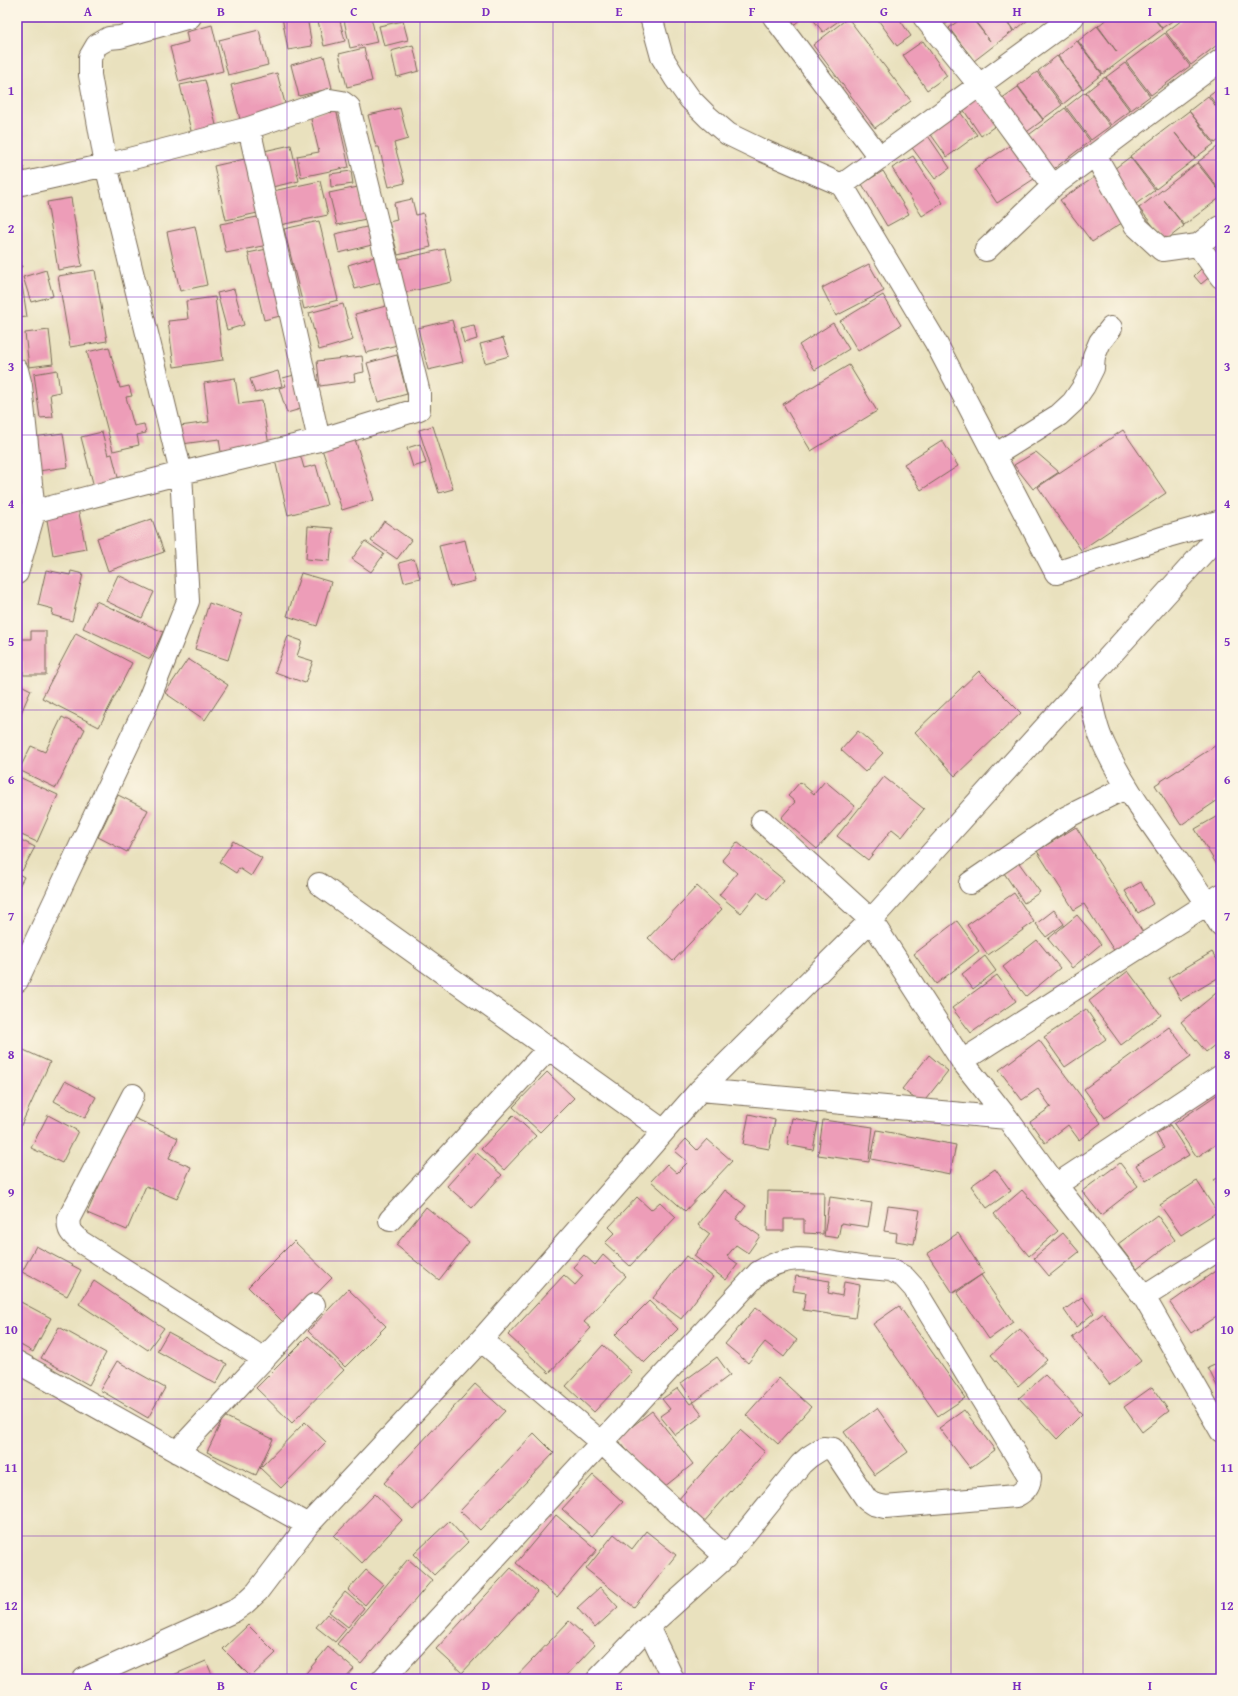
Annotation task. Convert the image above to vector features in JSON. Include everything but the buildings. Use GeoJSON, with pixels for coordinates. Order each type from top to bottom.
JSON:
{"type":"FeatureCollection","features":[{"type":"Feature","properties":{"kind":"street"},"geometry":{"type":"LineString","coordinates":[[17,981],[147,704],[186,609],[188,592],[181,473],[106,165],[90,75],[90,57],[97,45],[109,38],[120,37],[190,17]]}},
{"type":"Feature","properties":{"kind":"street"},"geometry":{"type":"LineString","coordinates":[[651,17],[662,57],[690,99],[708,117],[728,134],[842,185],[935,341],[1056,573],[1168,536],[1221,521]]}},
{"type":"Feature","properties":{"kind":"street"},"geometry":{"type":"LineString","coordinates":[[774,17],[880,158]]}},
{"type":"Feature","properties":{"kind":"street"},"geometry":{"type":"LineString","coordinates":[[924,17],[980,86],[1053,186]]}},
{"type":"Feature","properties":{"kind":"street"},"geometry":{"type":"LineString","coordinates":[[842,185],[1073,17]]}},
{"type":"Feature","properties":{"kind":"street"},"geometry":{"type":"LineString","coordinates":[[986,250],[1053,186],[1221,60]]}},
{"type":"Feature","properties":{"kind":"street"},"geometry":{"type":"LineString","coordinates":[[17,185],[106,165],[249,128],[330,100],[342,102],[349,107],[419,393],[419,407],[416,410],[319,440],[181,473],[25,514]]}},
{"type":"Feature","properties":{"kind":"street"},"geometry":{"type":"LineString","coordinates":[[249,128],[319,440]]}},
{"type":"Feature","properties":{"kind":"street"},"geometry":{"type":"LineString","coordinates":[[1095,155],[1135,225],[1162,250],[1198,245],[1221,227]]}},
{"type":"Feature","properties":{"kind":"street"},"geometry":{"type":"LineString","coordinates":[[1198,245],[1221,277]]}},
{"type":"Feature","properties":{"kind":"street"},"geometry":{"type":"LineString","coordinates":[[995,455],[1059,415],[1073,402],[1084,386],[1093,368],[1094,356],[1100,342],[1111,328]]}},
{"type":"Feature","properties":{"kind":"street"},"geometry":{"type":"LineString","coordinates":[[17,573],[25,514],[18,381]]}},
{"type":"Feature","properties":{"kind":"street"},"geometry":{"type":"LineString","coordinates":[[84,1679],[234,1611],[257,1592],[308,1525],[481,1340],[700,1090],[871,920],[1221,533]]}},
{"type":"Feature","properties":{"kind":"street"},"geometry":{"type":"LineString","coordinates":[[1087,682],[1101,738],[1127,787],[1214,899],[1221,926]]}},
{"type":"Feature","properties":{"kind":"street"},"geometry":{"type":"LineString","coordinates":[[970,883],[1067,817],[1127,787]]}},
{"type":"Feature","properties":{"kind":"street"},"geometry":{"type":"LineString","coordinates":[[762,821],[871,920],[962,1061],[1007,1118],[1056,1185],[1144,1296],[1221,1429]]}},
{"type":"Feature","properties":{"kind":"street"},"geometry":{"type":"LineString","coordinates":[[319,884],[664,1131]]}},
{"type":"Feature","properties":{"kind":"street"},"geometry":{"type":"LineString","coordinates":[[962,1061],[1214,899]]}},
{"type":"Feature","properties":{"kind":"street"},"geometry":{"type":"LineString","coordinates":[[390,1220],[549,1048]]}},
{"type":"Feature","properties":{"kind":"street"},"geometry":{"type":"LineString","coordinates":[[1056,1185],[1221,1076]]}},
{"type":"Feature","properties":{"kind":"street"},"geometry":{"type":"LineString","coordinates":[[700,1090],[1007,1118]]}},
{"type":"Feature","properties":{"kind":"street"},"geometry":{"type":"LineString","coordinates":[[133,1095],[69,1218],[68,1225],[71,1234],[81,1242],[264,1359]]}},
{"type":"Feature","properties":{"kind":"street"},"geometry":{"type":"LineString","coordinates":[[1144,1296],[1221,1248]]}},
{"type":"Feature","properties":{"kind":"street"},"geometry":{"type":"LineString","coordinates":[[383,1679],[759,1272],[772,1264],[789,1259],[804,1258],[891,1270],[904,1277],[914,1288],[1030,1478],[1026,1488],[1016,1496],[885,1507],[873,1504],[868,1500],[838,1454],[833,1449],[823,1448],[801,1464],[726,1557],[648,1627],[598,1679]]}},
{"type":"Feature","properties":{"kind":"street"},"geometry":{"type":"LineString","coordinates":[[177,1452],[314,1305]]}},
{"type":"Feature","properties":{"kind":"street"},"geometry":{"type":"LineString","coordinates":[[481,1340],[602,1443],[726,1557]]}},
{"type":"Feature","properties":{"kind":"street"},"geometry":{"type":"LineString","coordinates":[[17,1362],[308,1525]]}},
{"type":"Feature","properties":{"kind":"street"},"geometry":{"type":"LineString","coordinates":[[648,1627],[673,1679]]}}]}
